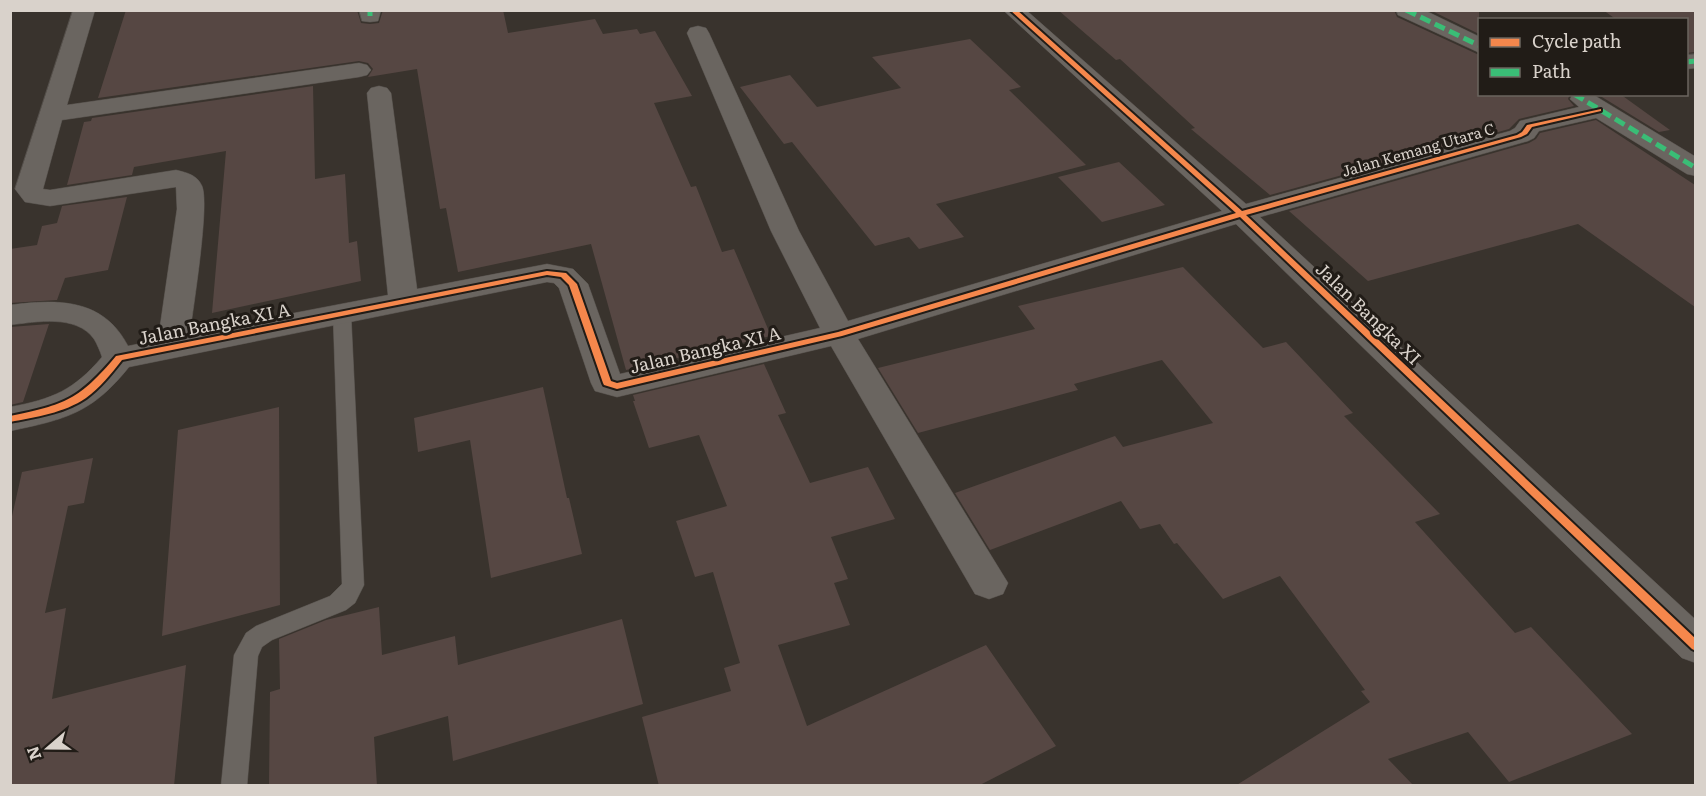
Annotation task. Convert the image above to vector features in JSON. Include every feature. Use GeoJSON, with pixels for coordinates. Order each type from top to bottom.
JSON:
{"type":"FeatureCollection","features":[{"type":"Feature","properties":{"kind":"street"},"geometry":{"type":"LineString","coordinates":[[84,10],[28,189],[35,196],[50,198],[176,178],[183,179],[190,187],[191,209],[173,348]]}},
{"type":"Feature","properties":{"kind":"street","name":"Jalan Bangka XI"},"geometry":{"type":"LineString","coordinates":[[1013,10],[1241,214],[1695,646]]}},
{"type":"Feature","properties":{"kind":"street"},"geometry":{"type":"LineString","coordinates":[[1406,10],[1478,46]]}},
{"type":"Feature","properties":{"kind":"street"},"geometry":{"type":"LineString","coordinates":[[698,33],[785,231],[839,334],[989,583]]}},
{"type":"Feature","properties":{"kind":"street"},"geometry":{"type":"LineString","coordinates":[[52,114],[359,69]]}},
{"type":"Feature","properties":{"kind":"street"},"geometry":{"type":"LineString","coordinates":[[378,93],[404,302]]}},
{"type":"Feature","properties":{"kind":"street"},"geometry":{"type":"LineString","coordinates":[[1577,96],[1695,168]]}},
{"type":"Feature","properties":{"kind":"street","name":"Jalan Kemang Utara C"},"geometry":{"type":"LineString","coordinates":[[1241,214],[1519,136],[1525,133],[1528,126],[1599,110]]}},
{"type":"Feature","properties":{"kind":"street","name":"Jalan Bangka XI A"},"geometry":{"type":"LineString","coordinates":[[10,419],[57,409],[80,400],[98,385],[119,358],[547,273],[563,275],[573,284],[607,383],[617,386],[839,334],[1241,214]]}},
{"type":"Feature","properties":{"kind":"street","name":"Jalan Bangka XI A"},"geometry":{"type":"LineString","coordinates":[[10,315],[48,311],[66,312],[90,321],[104,330],[119,358]]}},
{"type":"Feature","properties":{"kind":"lane"},"geometry":{"type":"LineString","coordinates":[[234,786],[244,663],[254,640],[264,633],[338,603],[347,596],[352,585],[342,314]]}},
{"type":"Feature","properties":{"kind":"building"},"geometry":{"type":"Polygon","coordinates":[[[126,10],[357,10],[361,23],[370,24],[379,23],[383,10],[503,10],[508,33],[595,19],[603,34],[637,29],[640,34],[655,31],[692,96],[654,103],[691,187],[696,186],[722,252],[734,249],[771,336],[626,370],[591,244],[458,272],[446,208],[440,209],[417,69],[368,77],[373,69],[368,63],[359,61],[98,98],[126,10]]]}},
{"type":"Feature","properties":{"kind":"building"},"geometry":{"type":"Polygon","coordinates":[[[1058,10],[1394,10],[1397,17],[1478,55],[1478,96],[1569,96],[1568,99],[1574,106],[1519,119],[1509,129],[1270,195],[1191,129],[1195,128],[1120,59],[1116,60],[1058,10]]]}},
{"type":"Feature","properties":{"kind":"building"},"geometry":{"type":"Polygon","coordinates":[[[1430,10],[1479,10],[1478,34],[1430,10]]]}},
{"type":"Feature","properties":{"kind":"building"},"geometry":{"type":"Polygon","coordinates":[[[1603,10],[1695,10],[1695,52],[1688,53],[1688,18],[1614,18],[1603,10]]]}},
{"type":"Feature","properties":{"kind":"building"},"geometry":{"type":"Polygon","coordinates":[[[970,39],[1021,87],[1009,90],[1086,165],[936,204],[964,237],[919,249],[909,237],[875,246],[792,142],[784,144],[740,87],[790,75],[817,107],[901,88],[872,57],[970,39]]]}},
{"type":"Feature","properties":{"kind":"building"},"geometry":{"type":"Polygon","coordinates":[[[313,86],[315,179],[345,174],[349,243],[357,241],[361,281],[212,313],[226,151],[134,167],[132,175],[67,185],[84,122],[91,121],[92,118],[313,86]]]}},
{"type":"Feature","properties":{"kind":"building"},"geometry":{"type":"Polygon","coordinates":[[[1600,96],[1623,96],[1670,130],[1659,132],[1600,96]]]}},
{"type":"Feature","properties":{"kind":"building"},"geometry":{"type":"Polygon","coordinates":[[[1596,120],[1695,185],[1695,307],[1578,224],[1368,281],[1289,211],[1529,143],[1540,133],[1596,120]]]}},
{"type":"Feature","properties":{"kind":"building"},"geometry":{"type":"Polygon","coordinates":[[[1119,162],[1165,205],[1102,222],[1058,177],[1119,162]]]}},
{"type":"Feature","properties":{"kind":"building"},"geometry":{"type":"Polygon","coordinates":[[[127,197],[108,270],[65,278],[57,300],[10,303],[10,249],[37,245],[42,226],[57,223],[62,206],[127,197]]]}},
{"type":"Feature","properties":{"kind":"building"},"geometry":{"type":"Polygon","coordinates":[[[1183,267],[1263,348],[1286,342],[1353,413],[1344,416],[1440,514],[1415,522],[1515,633],[1531,627],[1632,734],[1509,782],[1468,732],[1388,759],[1414,786],[1235,786],[1370,702],[1361,691],[1365,690],[1280,576],[1223,599],[1177,543],[1174,544],[1160,524],[1140,529],[1121,501],[990,550],[955,493],[1115,436],[1123,447],[1213,423],[1162,360],[1074,384],[1078,390],[918,433],[878,368],[1035,329],[1018,306],[1183,267]]]}},
{"type":"Feature","properties":{"kind":"building"},"geometry":{"type":"Polygon","coordinates":[[[49,324],[23,402],[10,405],[10,327],[49,324]]]}},
{"type":"Feature","properties":{"kind":"building"},"geometry":{"type":"Polygon","coordinates":[[[764,364],[786,413],[778,415],[810,483],[868,467],[895,519],[831,537],[848,579],[834,583],[850,625],[778,645],[807,726],[986,645],[1056,746],[978,786],[659,786],[642,717],[731,691],[724,668],[740,663],[713,572],[695,577],[676,521],[727,506],[699,435],[649,448],[633,395],[764,364]]]}},
{"type":"Feature","properties":{"kind":"building"},"geometry":{"type":"Polygon","coordinates":[[[543,387],[567,498],[569,498],[582,554],[491,578],[470,440],[418,452],[414,418],[543,387]]]}},
{"type":"Feature","properties":{"kind":"building"},"geometry":{"type":"Polygon","coordinates":[[[279,407],[280,605],[162,636],[178,430],[279,407]]]}},
{"type":"Feature","properties":{"kind":"building"},"geometry":{"type":"Polygon","coordinates":[[[93,458],[84,503],[68,506],[45,613],[66,608],[52,699],[186,665],[174,786],[10,786],[10,525],[22,472],[93,458]]]}},
{"type":"Feature","properties":{"kind":"building"},"geometry":{"type":"Polygon","coordinates":[[[379,607],[382,655],[455,636],[458,665],[622,619],[643,704],[453,761],[448,716],[374,737],[377,786],[269,786],[270,692],[280,689],[279,639],[326,620],[379,607]]]}},
{"type":"Feature","properties":{"kind":"marked path"},"geometry":{"type":"LineString","coordinates":[[370,10],[370,16]]}},
{"type":"Feature","properties":{"kind":"marked path"},"geometry":{"type":"LineString","coordinates":[[1406,10],[1478,45]]}},
{"type":"Feature","properties":{"kind":"marked path"},"geometry":{"type":"LineString","coordinates":[[1688,62],[1696,61]]}},
{"type":"Feature","properties":{"kind":"marked path"},"geometry":{"type":"LineString","coordinates":[[1577,96],[1696,168]]}},
{"type":"Feature","properties":{"kind":"cycle path"},"geometry":{"type":"LineString","coordinates":[[1013,10],[1241,214],[1696,646]]}},
{"type":"Feature","properties":{"kind":"cycle path"},"geometry":{"type":"LineString","coordinates":[[10,419],[46,411],[72,402],[95,386],[119,358],[547,273],[563,275],[573,284],[607,383],[617,386],[839,334],[1241,214],[1519,136],[1525,133],[1529,126],[1599,110]]}}]}
